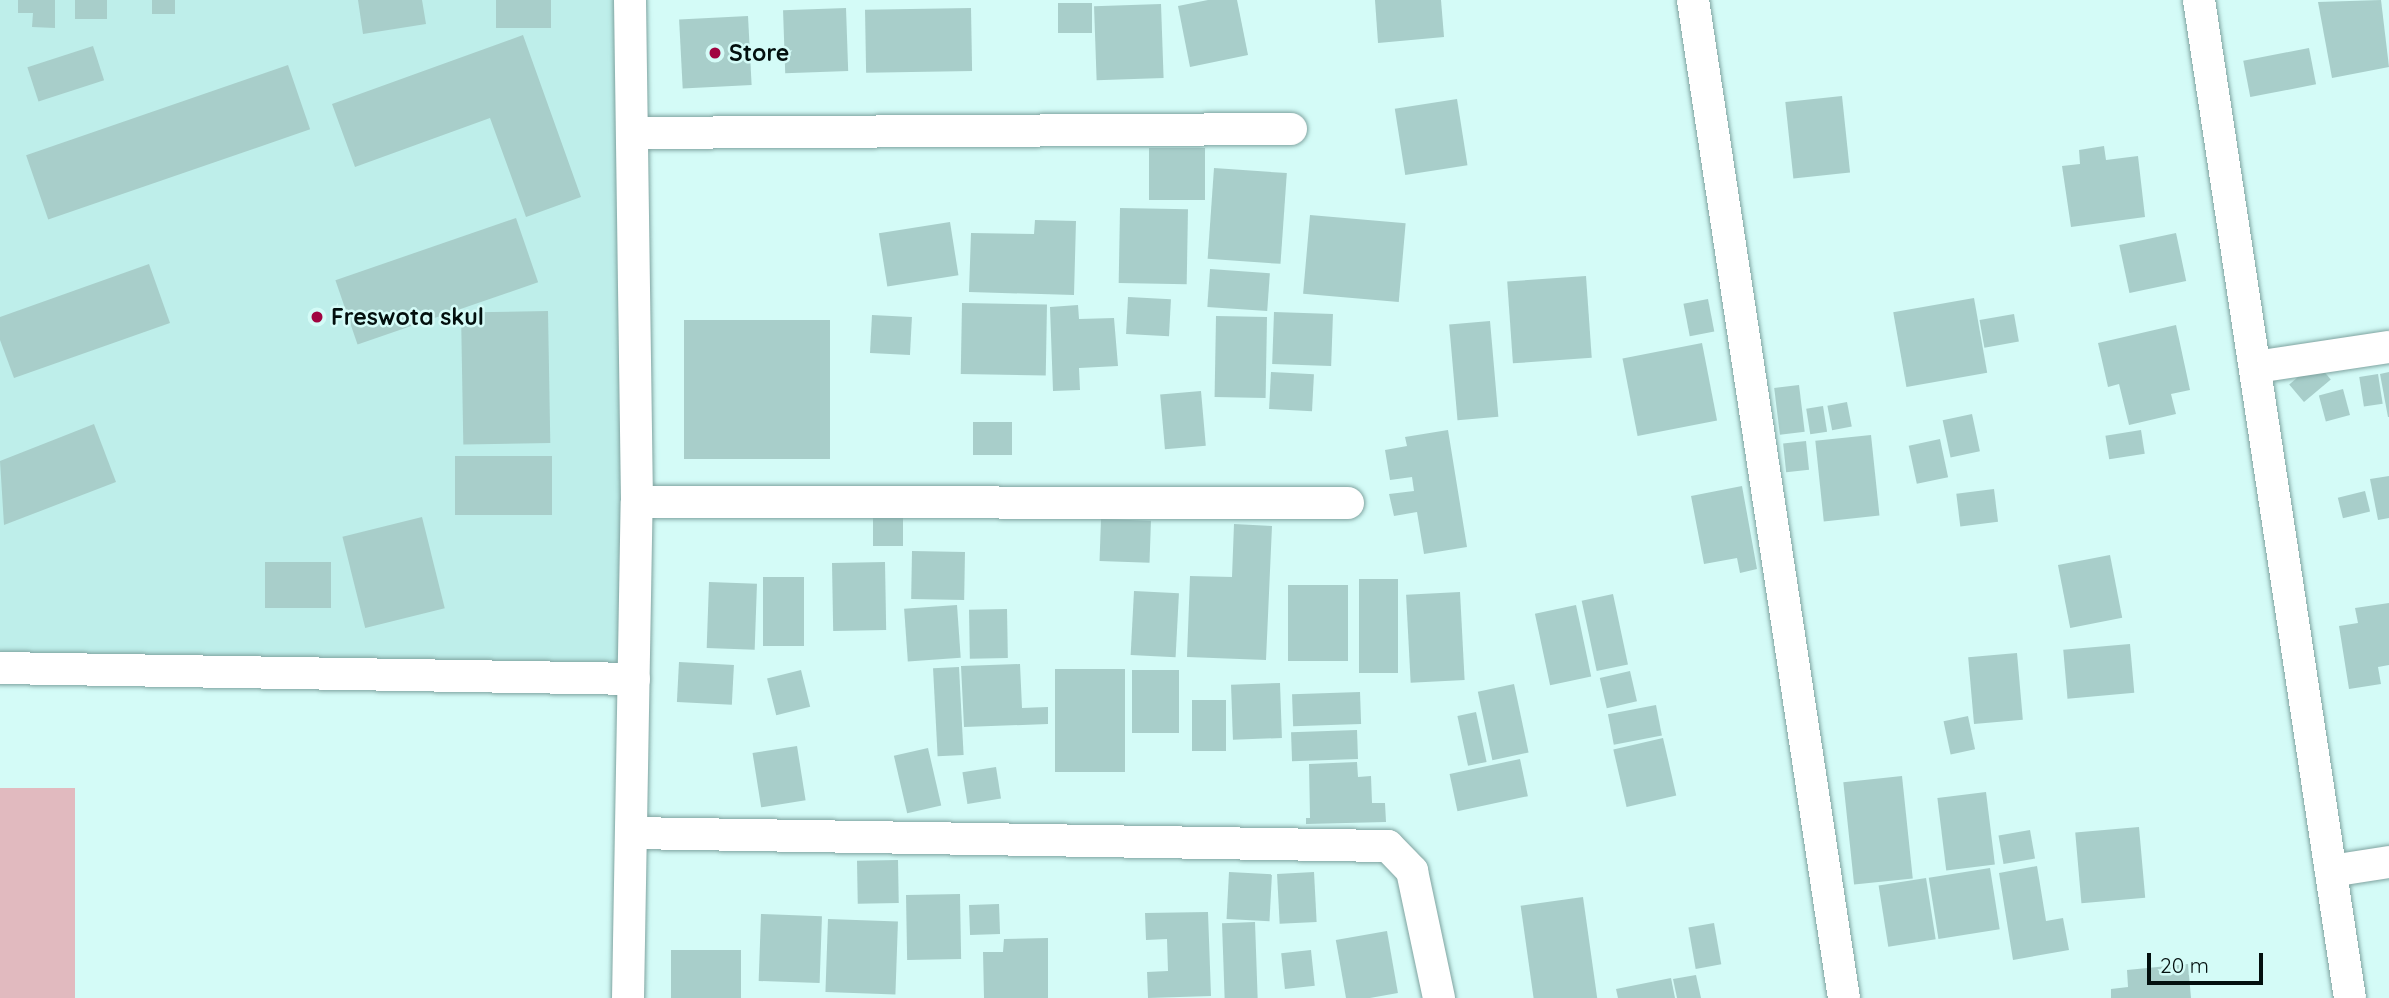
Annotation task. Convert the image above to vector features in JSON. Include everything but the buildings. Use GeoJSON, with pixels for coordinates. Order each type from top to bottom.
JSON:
{"type":"FeatureCollection","features":[{"type":"Feature","properties":{"kind":"street"},"geometry":{"type":"LineString","coordinates":[[628,998],[637,502],[630,0]]}},
{"type":"Feature","properties":{"kind":"street"},"geometry":{"type":"LineString","coordinates":[[1693,0],[1844,998]]}},
{"type":"Feature","properties":{"kind":"street"},"geometry":{"type":"LineString","coordinates":[[2199,0],[2350,998]]}},
{"type":"Feature","properties":{"kind":"street"},"geometry":{"type":"LineString","coordinates":[[632,133],[1291,129]]}},
{"type":"Feature","properties":{"kind":"street"},"geometry":{"type":"LineString","coordinates":[[2256,367],[2389,347]]}},
{"type":"Feature","properties":{"kind":"street"},"geometry":{"type":"LineString","coordinates":[[637,502],[1348,503]]}},
{"type":"Feature","properties":{"kind":"street"},"geometry":{"type":"LineString","coordinates":[[0,667],[634,679]]}},
{"type":"Feature","properties":{"kind":"street"},"geometry":{"type":"LineString","coordinates":[[632,833],[1388,846],[1412,871],[1439,998]]}},
{"type":"Feature","properties":{"kind":"street"},"geometry":{"type":"LineString","coordinates":[[2331,871],[2389,862]]}},
{"type":"Feature","properties":{"kind":"shaded area","name":"Freswota skul"},"geometry":{"type":"Polygon","coordinates":[[[0,0],[630,0],[630,668],[0,668],[0,0]]]}},
{"type":"Feature","properties":{"kind":"shaded area"},"geometry":{"type":"Polygon","coordinates":[[[0,788],[75,788],[75,998],[0,998],[0,788]]]}},
{"type":"Feature","properties":{"kind":"place","name":"Store"},"geometry":{"type":"Point","coordinates":[715,53]}},
{"type":"Feature","properties":{"kind":"place","name":"Freswota skul"},"geometry":{"type":"Point","coordinates":[317,317]}}]}
